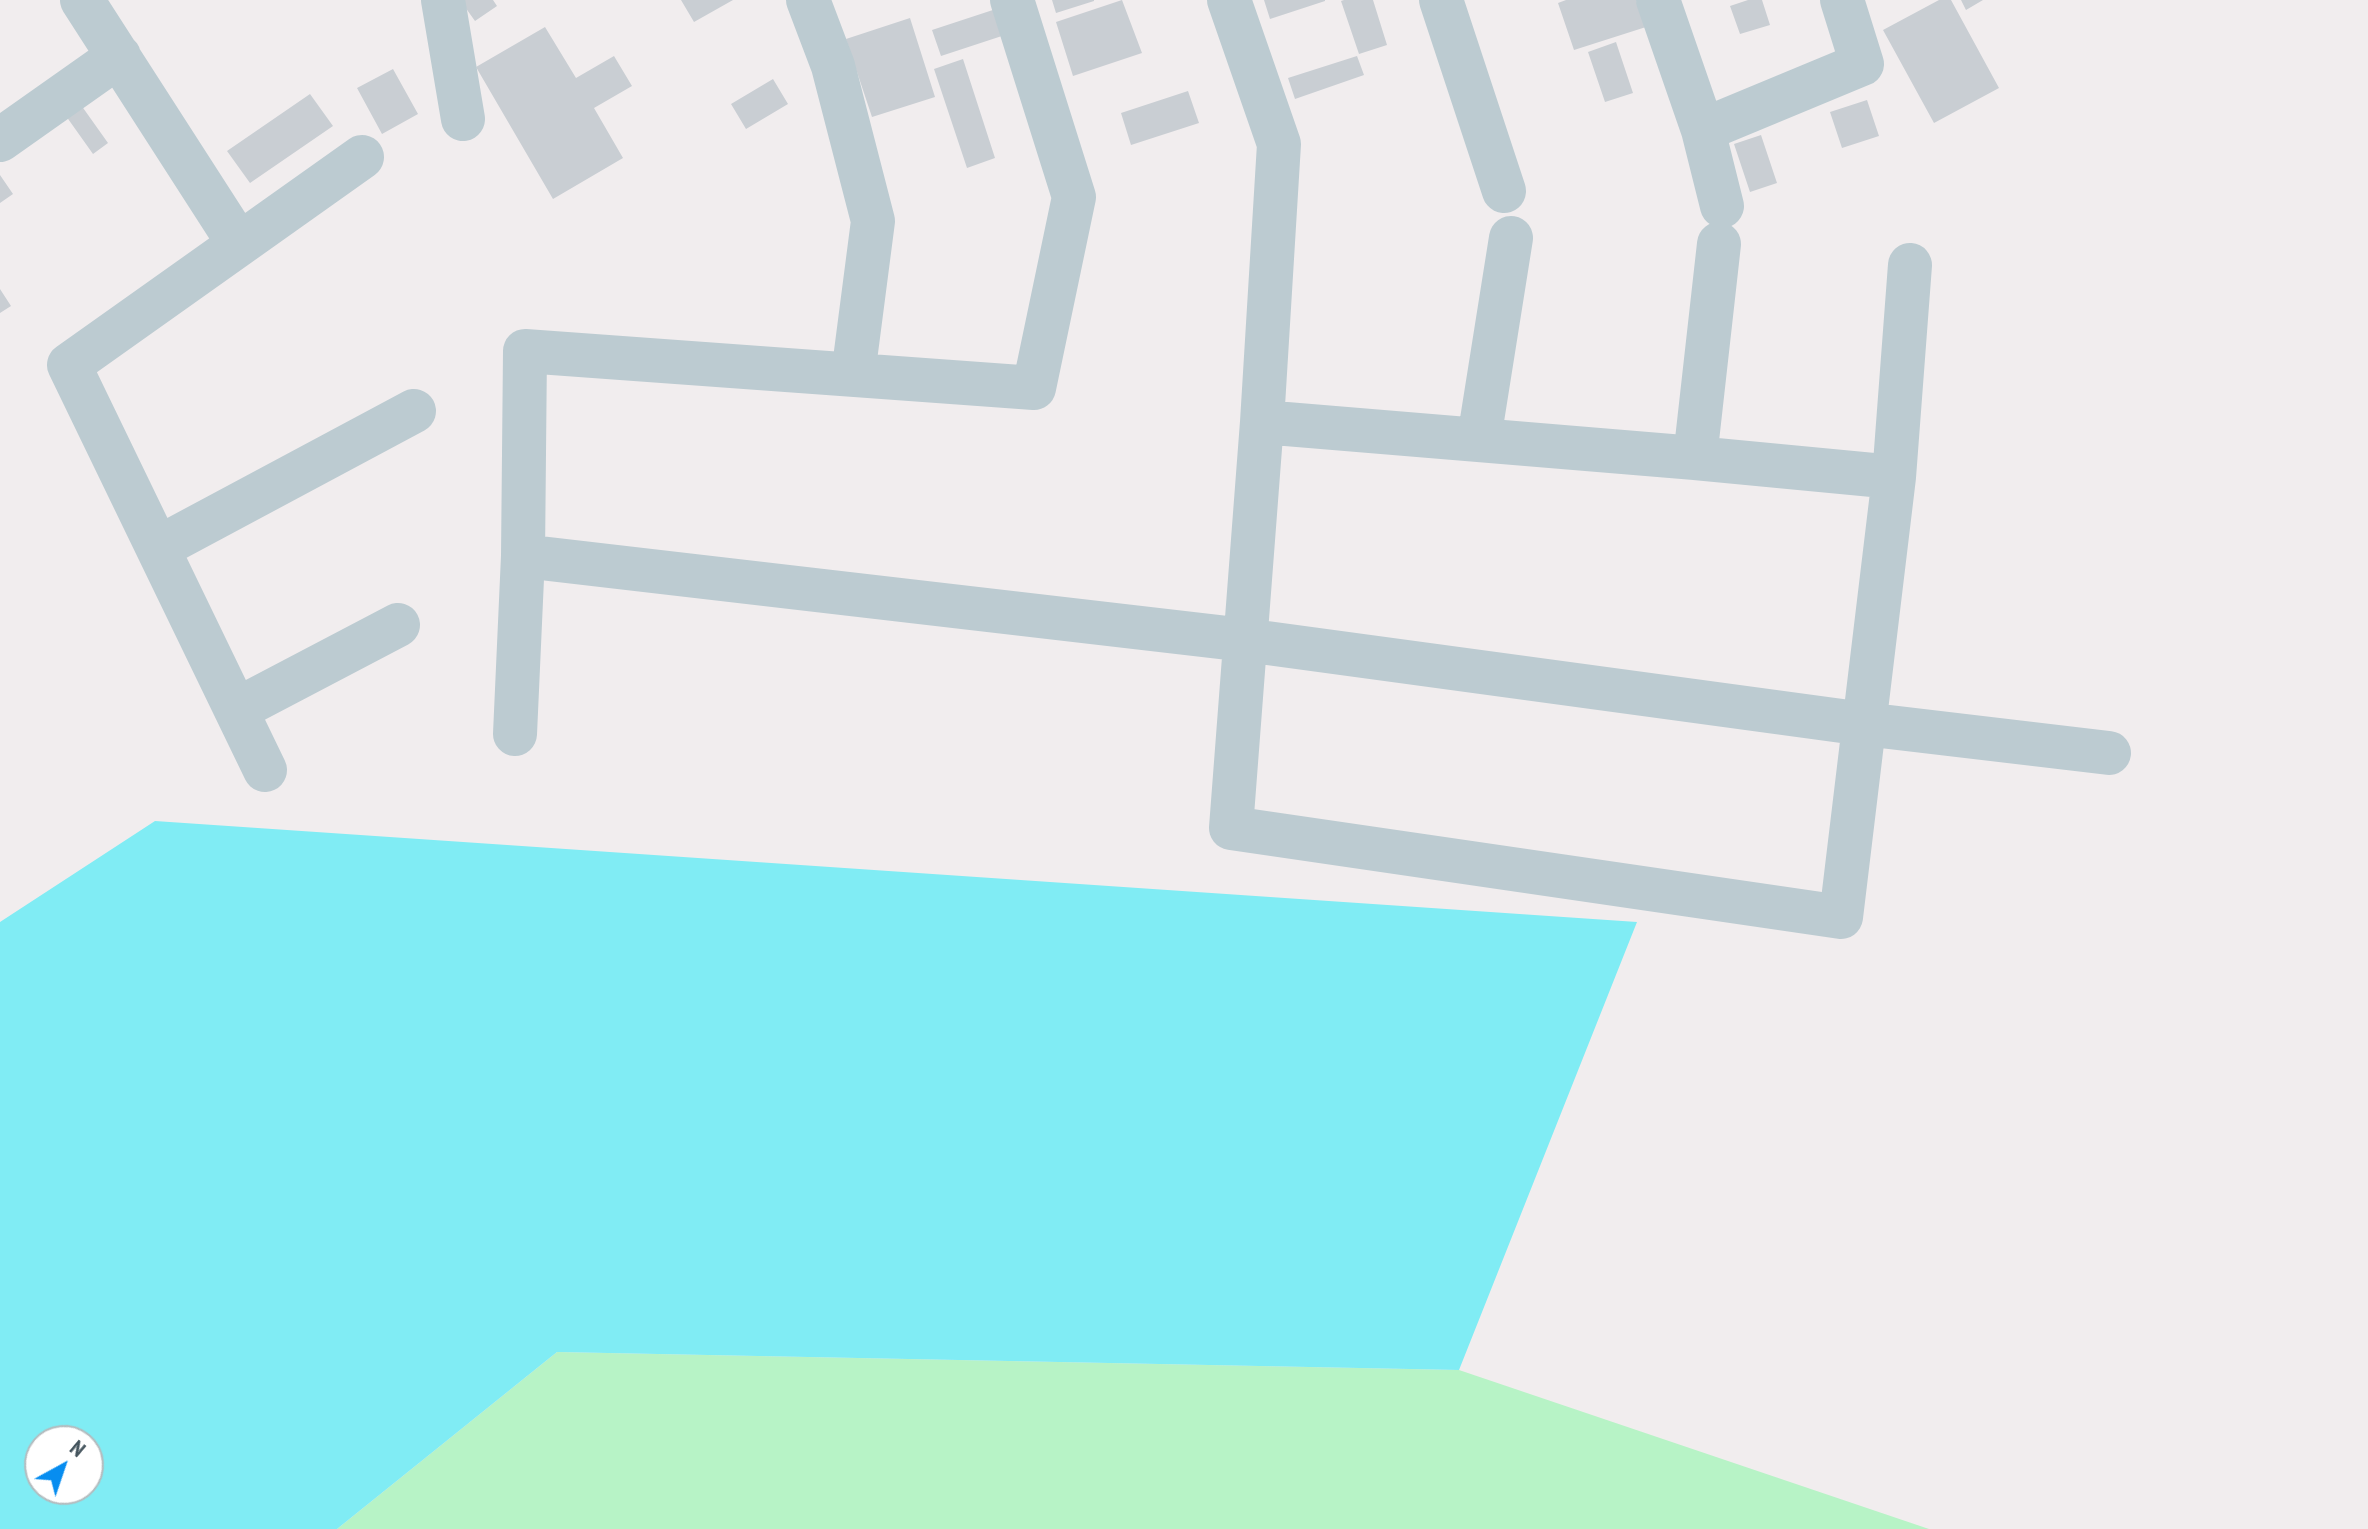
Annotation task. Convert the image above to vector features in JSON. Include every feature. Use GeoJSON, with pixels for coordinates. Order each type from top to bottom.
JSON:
{"type":"FeatureCollection","features":[{"type":"Feature","properties":{"kind":"street"},"geometry":{"type":"LineString","coordinates":[[82,0],[239,244]]}},
{"type":"Feature","properties":{"kind":"street"},"geometry":{"type":"LineString","coordinates":[[443,0],[463,119]]}},
{"type":"Feature","properties":{"kind":"street"},"geometry":{"type":"LineString","coordinates":[[808,0],[833,66],[873,221],[853,375]]}},
{"type":"Feature","properties":{"kind":"street"},"geometry":{"type":"LineString","coordinates":[[515,734],[523,556],[525,351],[1034,388],[1074,197],[1012,0]]}},
{"type":"Feature","properties":{"kind":"street"},"geometry":{"type":"LineString","coordinates":[[1229,0],[1279,144],[1262,422],[1231,828],[1841,917],[1894,477],[1910,265]]}},
{"type":"Feature","properties":{"kind":"street"},"geometry":{"type":"LineString","coordinates":[[1441,0],[1504,191]]}},
{"type":"Feature","properties":{"kind":"street"},"geometry":{"type":"LineString","coordinates":[[1658,0],[1703,130],[1721,225],[1695,458]]}},
{"type":"Feature","properties":{"kind":"street"},"geometry":{"type":"LineString","coordinates":[[1703,130],[1862,64],[1842,0]]}},
{"type":"Feature","properties":{"kind":"street"},"geometry":{"type":"LineString","coordinates":[[0,140],[119,56]]}},
{"type":"Feature","properties":{"kind":"street"},"geometry":{"type":"LineString","coordinates":[[265,770],[69,365],[362,157]]}},
{"type":"Feature","properties":{"kind":"street"},"geometry":{"type":"LineString","coordinates":[[1479,439],[1511,238]]}},
{"type":"Feature","properties":{"kind":"street"},"geometry":{"type":"LineString","coordinates":[[158,548],[414,411]]}},
{"type":"Feature","properties":{"kind":"street"},"geometry":{"type":"LineString","coordinates":[[1262,422],[1894,477]]}},
{"type":"Feature","properties":{"kind":"street"},"geometry":{"type":"LineString","coordinates":[[523,556],[1245,640],[1864,724],[2109,753]]}},
{"type":"Feature","properties":{"kind":"street"},"geometry":{"type":"LineString","coordinates":[[236,710],[398,625]]}},
{"type":"Feature","properties":{"kind":"green space"},"geometry":{"type":"Polygon","coordinates":[[[557,1352],[1459,1370],[1929,1529],[337,1529],[557,1352]]]}},
{"type":"Feature","properties":{"kind":"water"},"geometry":{"type":"Polygon","coordinates":[[[155,821],[1637,922],[1459,1370],[557,1352],[337,1529],[0,1529],[0,922],[155,821]]]}},
{"type":"Feature","properties":{"kind":"building"},"geometry":{"type":"Polygon","coordinates":[[[460,0],[493,0],[497,6],[475,21],[460,0]]]}},
{"type":"Feature","properties":{"kind":"building"},"geometry":{"type":"Polygon","coordinates":[[[681,0],[733,0],[694,22],[681,0]]]}},
{"type":"Feature","properties":{"kind":"building"},"geometry":{"type":"Polygon","coordinates":[[[1052,0],[1094,0],[1094,1],[1056,13],[1052,0]]]}},
{"type":"Feature","properties":{"kind":"building"},"geometry":{"type":"Polygon","coordinates":[[[1122,0],[1142,53],[1073,76],[1056,22],[1122,0]]]}},
{"type":"Feature","properties":{"kind":"building"},"geometry":{"type":"Polygon","coordinates":[[[1264,0],[1325,0],[1325,1],[1270,19],[1264,0]]]}},
{"type":"Feature","properties":{"kind":"building"},"geometry":{"type":"Polygon","coordinates":[[[1373,0],[1387,45],[1359,54],[1341,1],[1373,0]]]}},
{"type":"Feature","properties":{"kind":"building"},"geometry":{"type":"Polygon","coordinates":[[[1566,0],[1636,0],[1646,27],[1574,50],[1558,3],[1566,0]]]}},
{"type":"Feature","properties":{"kind":"building"},"geometry":{"type":"Polygon","coordinates":[[[1748,0],[1762,0],[1770,25],[1740,34],[1730,6],[1748,0]]]}},
{"type":"Feature","properties":{"kind":"building"},"geometry":{"type":"Polygon","coordinates":[[[1939,0],[1951,0],[1999,88],[1934,123],[1883,30],[1939,0]]]}},
{"type":"Feature","properties":{"kind":"building"},"geometry":{"type":"Polygon","coordinates":[[[1961,0],[1983,0],[1966,10],[1961,0]]]}},
{"type":"Feature","properties":{"kind":"building"},"geometry":{"type":"Polygon","coordinates":[[[1002,7],[1011,33],[941,56],[932,30],[1002,7]]]}},
{"type":"Feature","properties":{"kind":"building"},"geometry":{"type":"Polygon","coordinates":[[[910,18],[935,97],[872,117],[846,39],[910,18]]]}},
{"type":"Feature","properties":{"kind":"building"},"geometry":{"type":"Polygon","coordinates":[[[545,27],[576,78],[614,56],[632,86],[594,108],[623,158],[553,199],[476,67],[545,27]]]}},
{"type":"Feature","properties":{"kind":"building"},"geometry":{"type":"Polygon","coordinates":[[[1616,42],[1633,93],[1605,102],[1588,52],[1616,42]]]}},
{"type":"Feature","properties":{"kind":"building"},"geometry":{"type":"Polygon","coordinates":[[[1357,56],[1364,75],[1295,99],[1288,78],[1357,56]]]}},
{"type":"Feature","properties":{"kind":"building"},"geometry":{"type":"Polygon","coordinates":[[[963,59],[995,158],[967,168],[934,69],[963,59]]]}},
{"type":"Feature","properties":{"kind":"building"},"geometry":{"type":"Polygon","coordinates":[[[393,69],[418,114],[382,134],[357,88],[393,69]]]}},
{"type":"Feature","properties":{"kind":"building"},"geometry":{"type":"Polygon","coordinates":[[[773,79],[788,104],[746,129],[731,104],[773,79]]]}},
{"type":"Feature","properties":{"kind":"building"},"geometry":{"type":"Polygon","coordinates":[[[1188,91],[1199,123],[1131,145],[1121,113],[1188,91]]]}},
{"type":"Feature","properties":{"kind":"building"},"geometry":{"type":"Polygon","coordinates":[[[310,94],[333,126],[250,183],[227,151],[310,94]]]}},
{"type":"Feature","properties":{"kind":"building"},"geometry":{"type":"Polygon","coordinates":[[[1867,100],[1879,136],[1842,148],[1830,112],[1867,100]]]}},
{"type":"Feature","properties":{"kind":"building"},"geometry":{"type":"Polygon","coordinates":[[[81,105],[108,143],[93,154],[66,116],[81,105]]]}},
{"type":"Feature","properties":{"kind":"building"},"geometry":{"type":"Polygon","coordinates":[[[1761,135],[1777,183],[1750,192],[1734,144],[1761,135]]]}},
{"type":"Feature","properties":{"kind":"building"},"geometry":{"type":"Polygon","coordinates":[[[0,175],[13,194],[0,203],[0,175]]]}},
{"type":"Feature","properties":{"kind":"building"},"geometry":{"type":"Polygon","coordinates":[[[0,289],[11,306],[0,313],[0,289]]]}}]}
